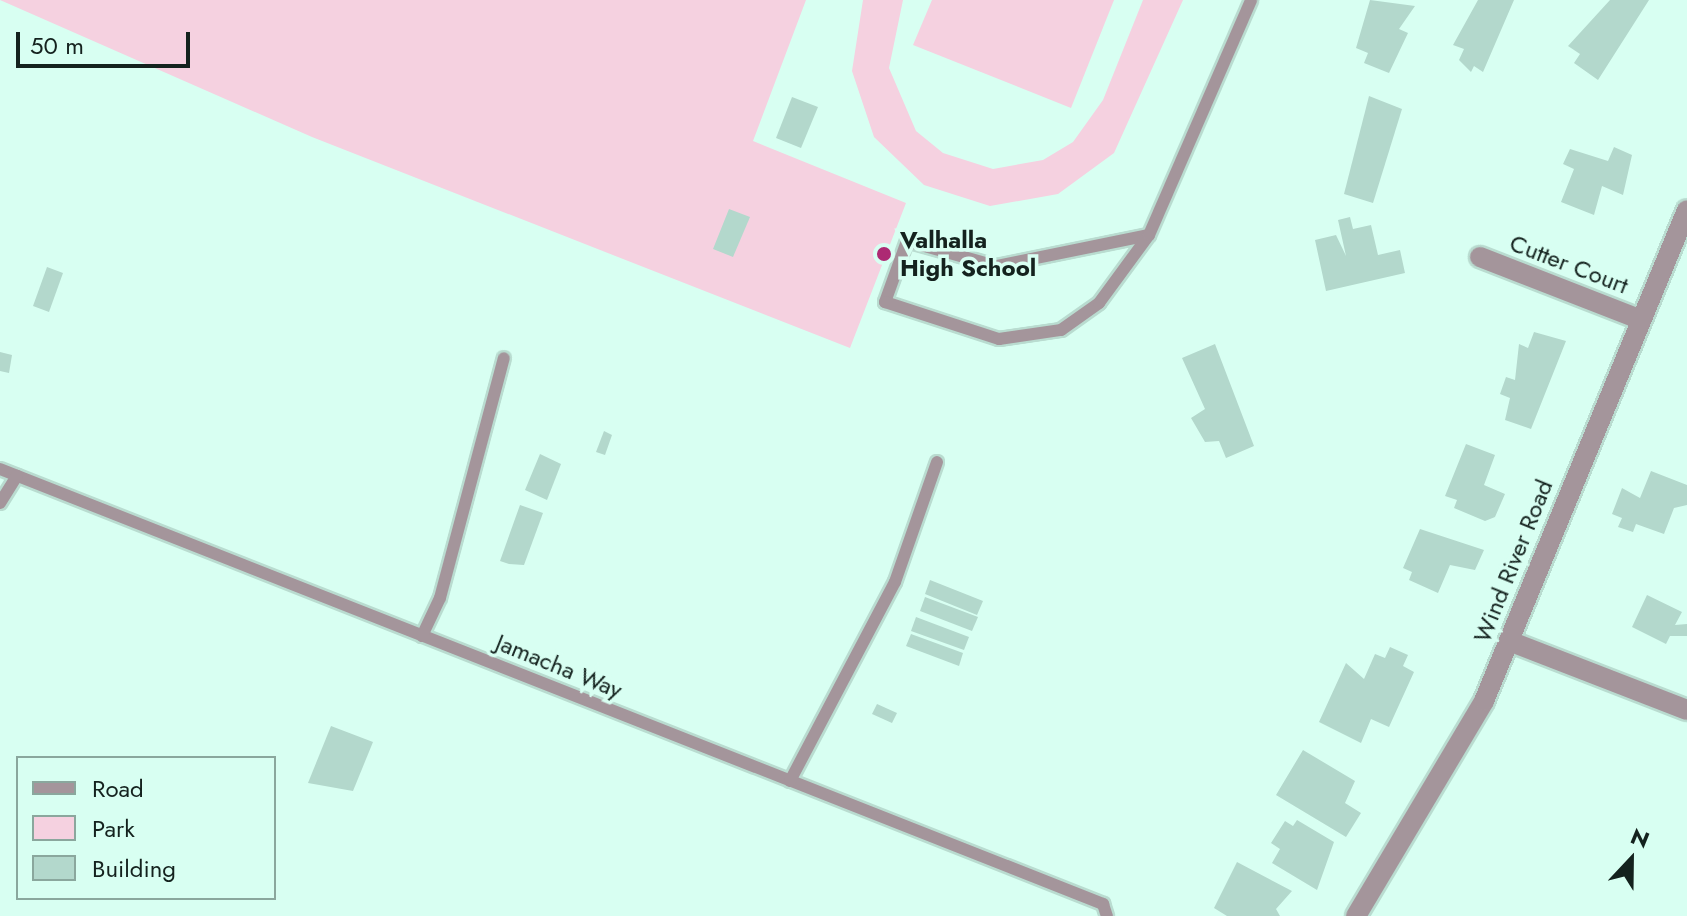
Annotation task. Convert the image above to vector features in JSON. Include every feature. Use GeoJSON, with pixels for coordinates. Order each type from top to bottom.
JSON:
{"type":"FeatureCollection","features":[{"type":"Feature","properties":{"kind":"street","name":"Wind River Road"},"geometry":{"type":"LineString","coordinates":[[1359,915],[1484,701],[1639,319],[1687,210]]}},
{"type":"Feature","properties":{"kind":"street","name":"Cutter Court"},"geometry":{"type":"LineString","coordinates":[[1480,257],[1639,319]]}},
{"type":"Feature","properties":{"kind":"street"},"geometry":{"type":"LineString","coordinates":[[1509,641],[1687,710]]}},
{"type":"Feature","properties":{"kind":"lane"},"geometry":{"type":"LineString","coordinates":[[1149,235],[996,266],[907,241],[885,302],[999,339],[1061,330],[1099,303],[1149,235],[1251,0]]}},
{"type":"Feature","properties":{"kind":"lane"},"geometry":{"type":"LineString","coordinates":[[422,636],[440,598],[504,358]]}},
{"type":"Feature","properties":{"kind":"lane"},"geometry":{"type":"LineString","coordinates":[[790,781],[895,582],[937,462]]}},
{"type":"Feature","properties":{"kind":"lane","name":"Jamacha Way"},"geometry":{"type":"LineString","coordinates":[[0,469],[790,781],[1105,910]]}},
{"type":"Feature","properties":{"kind":"lane"},"geometry":{"type":"LineString","coordinates":[[0,503],[17,476]]}},
{"type":"Feature","properties":{"kind":"green space"},"geometry":{"type":"Polygon","coordinates":[[[0,0],[806,0],[753,141],[906,203],[850,348],[312,137],[0,0]]]}},
{"type":"Feature","properties":{"kind":"green space"},"geometry":{"type":"Polygon","coordinates":[[[863,0],[903,0],[889,68],[916,131],[943,153],[993,169],[1043,160],[1073,142],[1103,100],[1143,0],[1183,0],[1114,153],[1058,194],[990,206],[924,185],[874,137],[852,71],[863,0]]]}},
{"type":"Feature","properties":{"kind":"green space"},"geometry":{"type":"Polygon","coordinates":[[[932,0],[1114,0],[1071,108],[913,45],[932,0]]]}},
{"type":"Feature","properties":{"kind":"building"},"geometry":{"type":"Polygon","coordinates":[[[1370,0],[1415,6],[1399,29],[1408,33],[1389,73],[1364,63],[1368,53],[1356,48],[1370,0]]]}},
{"type":"Feature","properties":{"kind":"building"},"geometry":{"type":"Polygon","coordinates":[[[1478,0],[1514,0],[1483,72],[1474,66],[1471,72],[1459,60],[1464,49],[1453,45],[1478,0]]]}},
{"type":"Feature","properties":{"kind":"building"},"geometry":{"type":"Polygon","coordinates":[[[1610,0],[1649,0],[1598,80],[1574,63],[1580,54],[1568,46],[1610,0]]]}},
{"type":"Feature","properties":{"kind":"building"},"geometry":{"type":"Polygon","coordinates":[[[1369,96],[1402,109],[1373,203],[1344,194],[1369,96]]]}},
{"type":"Feature","properties":{"kind":"building"},"geometry":{"type":"Polygon","coordinates":[[[792,97],[818,107],[801,148],[776,138],[792,97]]]}},
{"type":"Feature","properties":{"kind":"building"},"geometry":{"type":"Polygon","coordinates":[[[1614,147],[1632,155],[1623,195],[1602,186],[1594,215],[1561,202],[1574,169],[1563,164],[1570,149],[1608,161],[1614,147]]]}},
{"type":"Feature","properties":{"kind":"building"},"geometry":{"type":"Polygon","coordinates":[[[729,209],[750,217],[733,257],[713,249],[729,209]]]}},
{"type":"Feature","properties":{"kind":"building"},"geometry":{"type":"Polygon","coordinates":[[[1350,217],[1353,229],[1371,225],[1378,255],[1400,250],[1405,273],[1326,291],[1315,240],[1336,235],[1346,256],[1338,220],[1350,217]]]}},
{"type":"Feature","properties":{"kind":"building"},"geometry":{"type":"Polygon","coordinates":[[[47,267],[63,273],[49,312],[33,306],[47,267]]]}},
{"type":"Feature","properties":{"kind":"building"},"geometry":{"type":"Polygon","coordinates":[[[1534,332],[1566,341],[1531,429],[1505,420],[1510,398],[1500,394],[1506,377],[1515,380],[1519,344],[1528,348],[1534,332]]]}},
{"type":"Feature","properties":{"kind":"building"},"geometry":{"type":"Polygon","coordinates":[[[1215,344],[1254,446],[1226,458],[1219,441],[1205,442],[1191,418],[1205,409],[1182,358],[1215,344]]]}},
{"type":"Feature","properties":{"kind":"building"},"geometry":{"type":"Polygon","coordinates":[[[0,352],[12,355],[9,373],[0,371],[0,352]]]}},
{"type":"Feature","properties":{"kind":"building"},"geometry":{"type":"Polygon","coordinates":[[[604,431],[612,435],[605,455],[596,452],[604,431]]]}},
{"type":"Feature","properties":{"kind":"building"},"geometry":{"type":"Polygon","coordinates":[[[1466,444],[1495,455],[1484,485],[1505,494],[1495,517],[1485,521],[1454,508],[1457,500],[1445,496],[1466,444]]]}},
{"type":"Feature","properties":{"kind":"building"},"geometry":{"type":"Polygon","coordinates":[[[540,454],[561,464],[547,500],[525,490],[540,454]]]}},
{"type":"Feature","properties":{"kind":"building"},"geometry":{"type":"Polygon","coordinates":[[[1651,471],[1687,485],[1687,505],[1674,508],[1664,534],[1636,524],[1633,532],[1618,527],[1622,518],[1612,514],[1622,488],[1640,498],[1651,471]]]}},
{"type":"Feature","properties":{"kind":"building"},"geometry":{"type":"Polygon","coordinates":[[[520,505],[543,513],[524,565],[500,561],[520,505]]]}},
{"type":"Feature","properties":{"kind":"building"},"geometry":{"type":"Polygon","coordinates":[[[1420,529],[1484,550],[1475,570],[1450,565],[1438,593],[1409,580],[1412,572],[1403,568],[1420,529]]]}},
{"type":"Feature","properties":{"kind":"building"},"geometry":{"type":"Polygon","coordinates":[[[930,580],[983,601],[977,615],[925,594],[930,580]]]}},
{"type":"Feature","properties":{"kind":"building"},"geometry":{"type":"Polygon","coordinates":[[[1647,595],[1682,612],[1675,625],[1687,624],[1687,636],[1670,636],[1666,644],[1632,627],[1647,595]]]}},
{"type":"Feature","properties":{"kind":"building"},"geometry":{"type":"Polygon","coordinates":[[[925,597],[978,617],[972,631],[920,611],[925,597]]]}},
{"type":"Feature","properties":{"kind":"building"},"geometry":{"type":"Polygon","coordinates":[[[916,617],[969,637],[964,650],[911,631],[916,617]]]}},
{"type":"Feature","properties":{"kind":"building"},"geometry":{"type":"Polygon","coordinates":[[[911,634],[963,653],[959,666],[906,646],[911,634]]]}},
{"type":"Feature","properties":{"kind":"building"},"geometry":{"type":"Polygon","coordinates":[[[1390,647],[1408,655],[1403,666],[1414,672],[1389,727],[1371,719],[1361,743],[1319,722],[1346,663],[1364,679],[1375,654],[1385,658],[1390,647]]]}},
{"type":"Feature","properties":{"kind":"building"},"geometry":{"type":"Polygon","coordinates":[[[877,704],[897,713],[892,723],[872,714],[877,704]]]}},
{"type":"Feature","properties":{"kind":"building"},"geometry":{"type":"Polygon","coordinates":[[[331,726],[373,742],[353,791],[308,783],[331,726]]]}},
{"type":"Feature","properties":{"kind":"building"},"geometry":{"type":"Polygon","coordinates":[[[1303,750],[1355,781],[1345,803],[1361,813],[1346,837],[1276,795],[1303,750]]]}},
{"type":"Feature","properties":{"kind":"building"},"geometry":{"type":"Polygon","coordinates":[[[1297,820],[1334,842],[1317,890],[1272,863],[1280,849],[1271,843],[1285,821],[1293,826],[1297,820]]]}},
{"type":"Feature","properties":{"kind":"building"},"geometry":{"type":"Polygon","coordinates":[[[1237,862],[1292,891],[1276,909],[1280,916],[1227,916],[1214,908],[1237,862]]]}},
{"type":"Feature","properties":{"kind":"place","name":"Valhalla High School"},"geometry":{"type":"Point","coordinates":[884,254]}}]}
